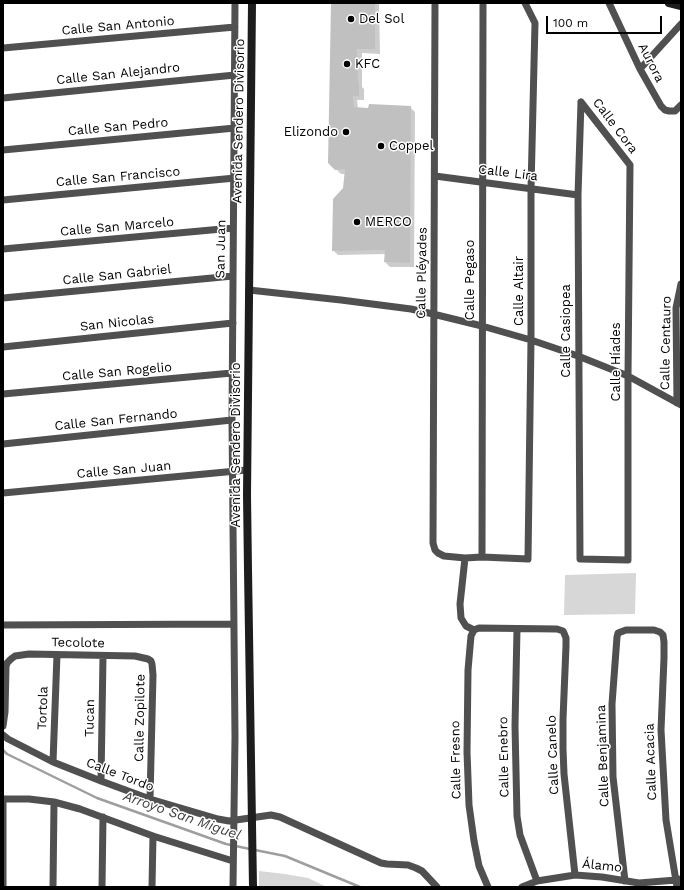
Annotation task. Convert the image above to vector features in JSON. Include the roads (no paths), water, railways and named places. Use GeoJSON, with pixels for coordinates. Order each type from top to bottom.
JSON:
{"type":"FeatureCollection","features":[{"type":"Feature","properties":{"kind":"street","name":"San Juan"},"geometry":{"type":"LineString","coordinates":[[232,472],[235,3]]}},
{"type":"Feature","properties":{"kind":"street","name":"Avenida Sendero Divisorio"},"geometry":{"type":"LineString","coordinates":[[252,3],[247,470],[253,887]]}},
{"type":"Feature","properties":{"kind":"street","name":"Calle Pléyades"},"geometry":{"type":"LineString","coordinates":[[435,3],[433,543],[435,550],[444,556],[465,558]]}},
{"type":"Feature","properties":{"kind":"street","name":"Calle Pegaso"},"geometry":{"type":"LineString","coordinates":[[482,557],[483,3]]}},
{"type":"Feature","properties":{"kind":"street","name":"Calle Altair"},"geometry":{"type":"LineString","coordinates":[[482,557],[528,559],[531,188],[535,23],[525,3]]}},
{"type":"Feature","properties":{"kind":"street","name":"Aurora"},"geometry":{"type":"LineString","coordinates":[[609,3],[640,69],[661,106],[665,110],[675,111],[681,105]]}},
{"type":"Feature","properties":{"kind":"street"},"geometry":{"type":"LineString","coordinates":[[669,3],[681,6]]}},
{"type":"Feature","properties":{"kind":"street"},"geometry":{"type":"LineString","coordinates":[[640,69],[681,24]]}},
{"type":"Feature","properties":{"kind":"street","name":"Calle San Antonio"},"geometry":{"type":"LineString","coordinates":[[3,48],[235,27]]}},
{"type":"Feature","properties":{"kind":"street","name":"Calle San Alejandro"},"geometry":{"type":"LineString","coordinates":[[3,98],[235,75]]}},
{"type":"Feature","properties":{"kind":"street","name":"Calle Cora"},"geometry":{"type":"LineString","coordinates":[[581,102],[630,165]]}},
{"type":"Feature","properties":{"kind":"street","name":"Calle Casiopea"},"geometry":{"type":"LineString","coordinates":[[581,102],[578,195],[580,559],[628,560]]}},
{"type":"Feature","properties":{"kind":"street","name":"Calle San Pedro"},"geometry":{"type":"LineString","coordinates":[[3,150],[235,128]]}},
{"type":"Feature","properties":{"kind":"street","name":"Calle Híades"},"geometry":{"type":"LineString","coordinates":[[628,560],[630,165]]}},
{"type":"Feature","properties":{"kind":"street","name":"Calle Lira"},"geometry":{"type":"LineString","coordinates":[[435,176],[578,195]]}},
{"type":"Feature","properties":{"kind":"street","name":"Calle San Francisco"},"geometry":{"type":"LineString","coordinates":[[3,200],[234,178]]}},
{"type":"Feature","properties":{"kind":"street","name":"Calle San Marcelo"},"geometry":{"type":"LineString","coordinates":[[3,249],[233,228]]}},
{"type":"Feature","properties":{"kind":"street","name":"Calle San Gabriel"},"geometry":{"type":"LineString","coordinates":[[3,298],[233,276]]}},
{"type":"Feature","properties":{"kind":"street","name":"Calle Centauro"},"geometry":{"type":"LineString","coordinates":[[679,404],[676,308],[681,284]]}},
{"type":"Feature","properties":{"kind":"street"},"geometry":{"type":"LineString","coordinates":[[250,290],[411,309],[482,326],[578,356],[628,376],[679,404]]}},
{"type":"Feature","properties":{"kind":"street","name":"San Nicolas"},"geometry":{"type":"LineString","coordinates":[[3,347],[232,323]]}},
{"type":"Feature","properties":{"kind":"street","name":"Calle San Rogelio"},"geometry":{"type":"LineString","coordinates":[[3,394],[232,373]]}},
{"type":"Feature","properties":{"kind":"street","name":"Calle San Fernando"},"geometry":{"type":"LineString","coordinates":[[3,444],[232,420]]}},
{"type":"Feature","properties":{"kind":"street","name":"Calle San Juan"},"geometry":{"type":"LineString","coordinates":[[3,493],[247,470]]}},
{"type":"Feature","properties":{"kind":"street","name":"Avenida Sendero Divisorio"},"geometry":{"type":"LineString","coordinates":[[232,472],[235,737],[233,887]]}},
{"type":"Feature","properties":{"kind":"street"},"geometry":{"type":"LineString","coordinates":[[482,557],[465,558],[460,604],[461,618],[466,626],[474,630],[479,628],[517,629]]}},
{"type":"Feature","properties":{"kind":"street"},"geometry":{"type":"LineString","coordinates":[[3,625],[234,624]]}},
{"type":"Feature","properties":{"kind":"street","name":"Calle Canelo"},"geometry":{"type":"LineString","coordinates":[[517,629],[557,629],[563,631],[566,638],[563,749],[564,774],[575,875]]}},
{"type":"Feature","properties":{"kind":"street","name":"Calle Enebro"},"geometry":{"type":"LineString","coordinates":[[517,629],[515,726],[517,816],[520,835],[537,881]]}},
{"type":"Feature","properties":{"kind":"street","name":"Calle Fresno"},"geometry":{"type":"LineString","coordinates":[[474,630],[471,636],[468,670],[467,752],[469,805],[479,866],[488,887]]}},
{"type":"Feature","properties":{"kind":"street","name":"Calle Acacia"},"geometry":{"type":"LineString","coordinates":[[621,632],[626,630],[654,630],[660,632],[664,642],[661,730],[664,790],[666,820],[678,882]]}},
{"type":"Feature","properties":{"kind":"street","name":"Calle Benjamina"},"geometry":{"type":"LineString","coordinates":[[621,632],[617,637],[612,704],[612,746],[613,777],[625,880]]}},
{"type":"Feature","properties":{"kind":"street","name":"Tecolote"},"geometry":{"type":"LineString","coordinates":[[3,726],[5,712],[5,672],[7,663],[11,659],[20,655],[135,656],[151,661]]}},
{"type":"Feature","properties":{"kind":"street","name":"Tortola"},"geometry":{"type":"LineString","coordinates":[[53,762],[56,655]]}},
{"type":"Feature","properties":{"kind":"street","name":"Tucan"},"geometry":{"type":"LineString","coordinates":[[101,781],[103,656]]}},
{"type":"Feature","properties":{"kind":"street","name":"Calle Zopilote"},"geometry":{"type":"LineString","coordinates":[[150,799],[153,675],[151,661]]}},
{"type":"Feature","properties":{"kind":"street","name":"Calle Tordo"},"geometry":{"type":"LineString","coordinates":[[3,735],[53,762],[150,799],[233,823],[271,815],[280,817],[380,863],[408,865],[416,868],[422,871],[437,887]]}},
{"type":"Feature","properties":{"kind":"street"},"geometry":{"type":"LineString","coordinates":[[3,887],[3,799],[29,799],[54,802],[80,809],[153,836],[233,860]]}},
{"type":"Feature","properties":{"kind":"street"},"geometry":{"type":"LineString","coordinates":[[53,887],[54,802]]}},
{"type":"Feature","properties":{"kind":"street"},"geometry":{"type":"LineString","coordinates":[[102,887],[103,817]]}},
{"type":"Feature","properties":{"kind":"street"},"geometry":{"type":"LineString","coordinates":[[152,887],[153,836]]}},
{"type":"Feature","properties":{"kind":"street","name":"Álamo"},"geometry":{"type":"LineString","coordinates":[[522,887],[537,881],[575,875],[602,877],[639,883],[678,882]]}},
{"type":"Feature","properties":{"kind":"waterway","name":"Arroyo San Miguel"},"geometry":{"type":"LineString","coordinates":[[3,750],[7,754],[97,798],[226,844],[250,849]]}},
{"type":"Feature","properties":{"kind":"waterway","name":"Arroyo San Miguel"},"geometry":{"type":"LineString","coordinates":[[255,850],[285,856],[360,887]]}},
{"type":"Feature","properties":{"kind":"place","name":"Del Sol"},"geometry":{"type":"Point","coordinates":[351,19]}},
{"type":"Feature","properties":{"kind":"place","name":"KFC"},"geometry":{"type":"Point","coordinates":[347,64]}},
{"type":"Feature","properties":{"kind":"place","name":"Elizondo"},"geometry":{"type":"Point","coordinates":[346,132]}},
{"type":"Feature","properties":{"kind":"place","name":"Coppel"},"geometry":{"type":"Point","coordinates":[381,146]}},
{"type":"Feature","properties":{"kind":"place","name":"MERCO"},"geometry":{"type":"Point","coordinates":[357,222]}}]}
